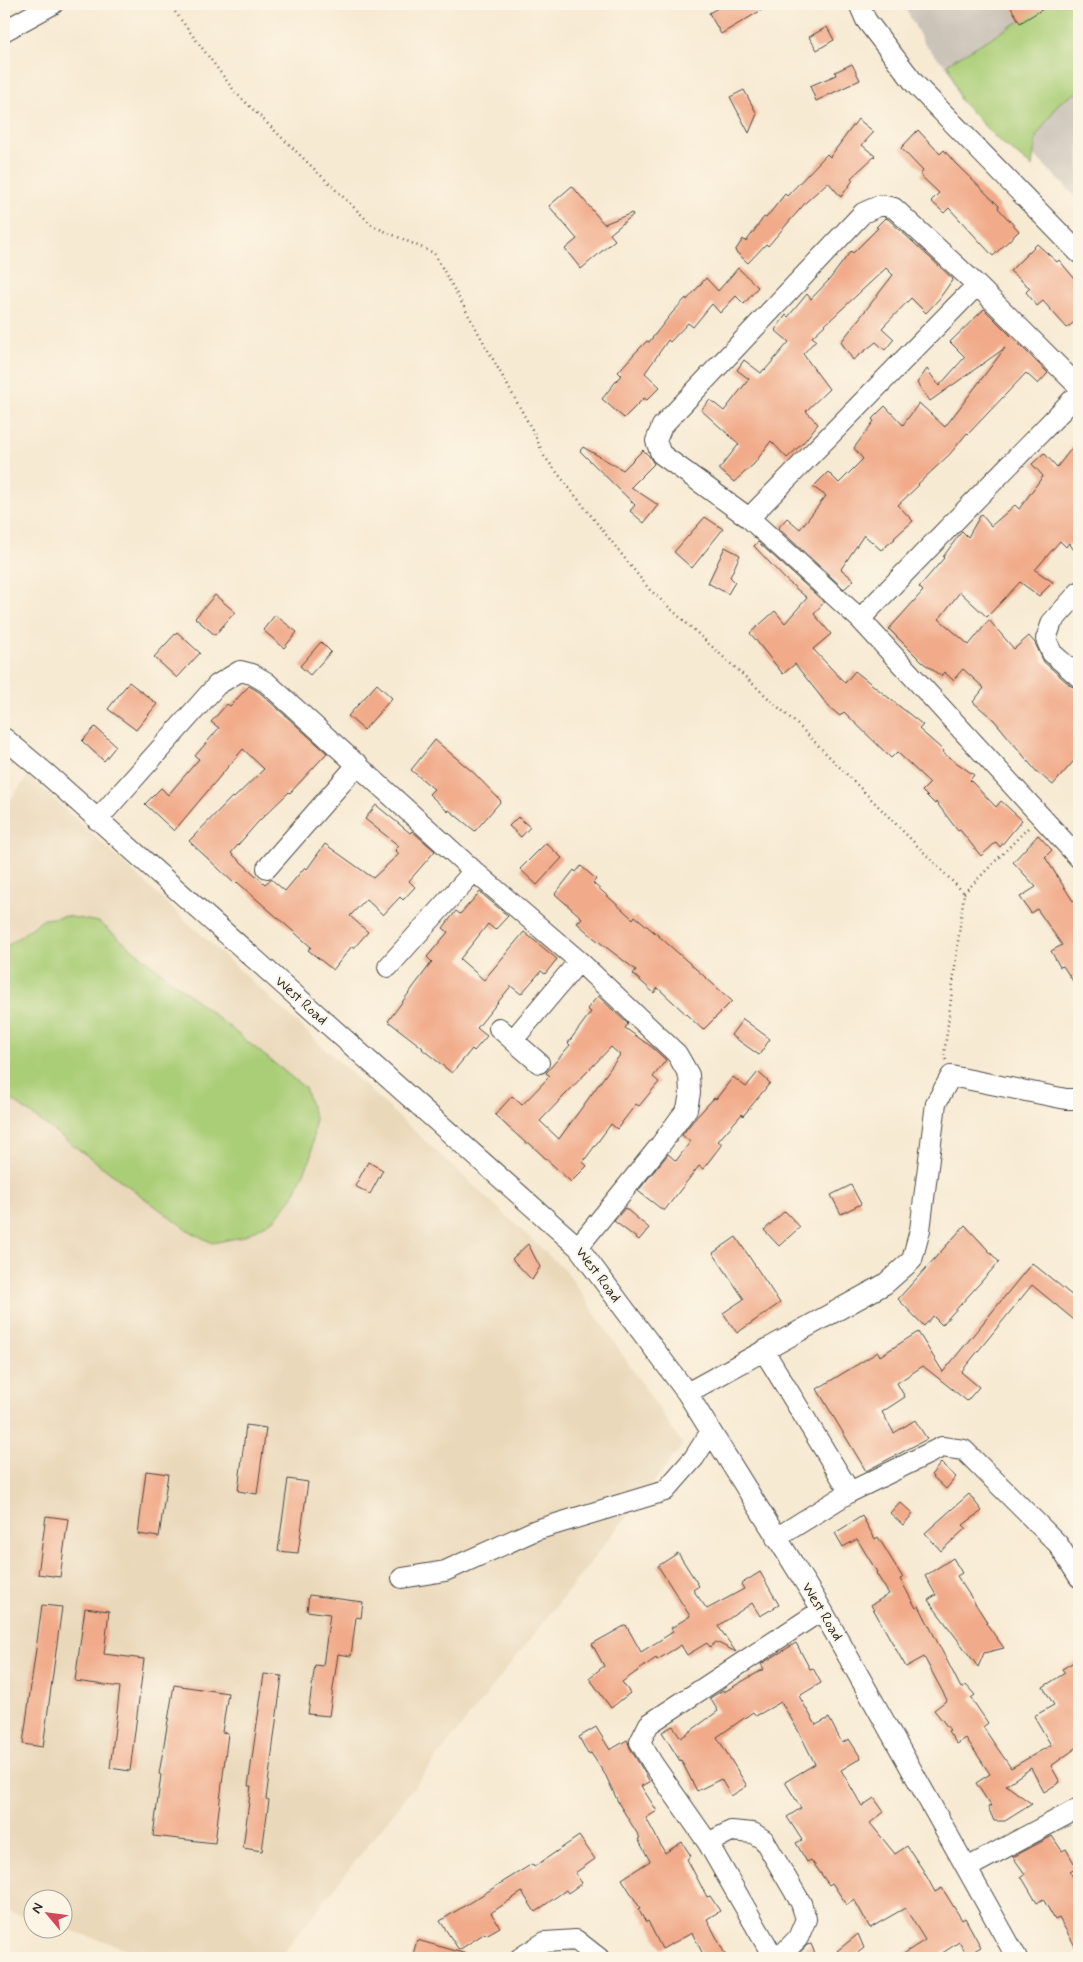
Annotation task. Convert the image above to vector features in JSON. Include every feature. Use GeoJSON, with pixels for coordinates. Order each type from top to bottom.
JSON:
{"type":"FeatureCollection","features":[{"type":"Feature","properties":{"kind":"street"},"geometry":{"type":"LineString","coordinates":[[4,31],[53,4]]}},
{"type":"Feature","properties":{"kind":"street"},"geometry":{"type":"LineString","coordinates":[[859,4],[866,20],[915,84],[1079,253]]}},
{"type":"Feature","properties":{"kind":"street"},"geometry":{"type":"LineString","coordinates":[[1079,387],[977,285],[894,208],[881,205],[863,213],[669,419],[659,432],[656,441],[661,454],[750,518],[860,619],[1079,858]]}},
{"type":"Feature","properties":{"kind":"street"},"geometry":{"type":"LineString","coordinates":[[750,518],[977,285]]}},
{"type":"Feature","properties":{"kind":"street"},"geometry":{"type":"LineString","coordinates":[[860,619],[1079,393]]}},
{"type":"Feature","properties":{"kind":"street"},"geometry":{"type":"LineString","coordinates":[[1079,592],[1052,622],[1046,639],[1052,653],[1079,678]]}},
{"type":"Feature","properties":{"kind":"street"},"geometry":{"type":"LineString","coordinates":[[97,820],[217,685],[240,671],[252,674],[266,682],[474,870],[580,961],[677,1054],[689,1075],[690,1093],[687,1109],[658,1148],[578,1246]]}},
{"type":"Feature","properties":{"kind":"street","name":"West Road"},"geometry":{"type":"LineString","coordinates":[[4,738],[578,1246],[687,1393],[710,1433],[822,1610],[1017,1958]]}},
{"type":"Feature","properties":{"kind":"street"},"geometry":{"type":"LineString","coordinates":[[267,868],[358,764]]}},
{"type":"Feature","properties":{"kind":"street"},"geometry":{"type":"LineString","coordinates":[[388,967],[474,870]]}},
{"type":"Feature","properties":{"kind":"street"},"geometry":{"type":"LineString","coordinates":[[539,1063],[506,1034],[580,961]]}},
{"type":"Feature","properties":{"kind":"street"},"geometry":{"type":"LineString","coordinates":[[687,1393],[885,1284],[912,1260],[920,1230],[936,1103],[951,1076],[1066,1099],[1079,1099]]}},
{"type":"Feature","properties":{"kind":"street"},"geometry":{"type":"LineString","coordinates":[[764,1351],[850,1492]]}},
{"type":"Feature","properties":{"kind":"street"},"geometry":{"type":"LineString","coordinates":[[402,1578],[445,1571],[536,1530],[665,1492],[694,1458],[710,1433]]}},
{"type":"Feature","properties":{"kind":"street"},"geometry":{"type":"LineString","coordinates":[[776,1538],[850,1492],[942,1447],[964,1450],[1058,1544],[1079,1577]]}},
{"type":"Feature","properties":{"kind":"street"},"geometry":{"type":"LineString","coordinates":[[774,1958],[708,1843],[653,1764],[640,1742],[649,1724],[822,1610]]}},
{"type":"Feature","properties":{"kind":"street"},"geometry":{"type":"LineString","coordinates":[[967,1868],[1079,1808]]}},
{"type":"Feature","properties":{"kind":"street"},"geometry":{"type":"LineString","coordinates":[[708,1843],[731,1831],[753,1833],[764,1840],[801,1903],[806,1920],[798,1938],[779,1958]]}},
{"type":"Feature","properties":{"kind":"street"},"geometry":{"type":"LineString","coordinates":[[520,1958],[545,1942],[576,1940],[599,1958]]}},
{"type":"Feature","properties":{"kind":"path"},"geometry":{"type":"LineString","coordinates":[[168,4],[236,93],[373,226],[434,253],[534,433],[544,456],[649,589],[800,726],[964,893]]}},
{"type":"Feature","properties":{"kind":"path"},"geometry":{"type":"LineString","coordinates":[[951,1076],[944,1056],[964,893],[1040,816]]}},
{"type":"Feature","properties":{"kind":"shaded area"},"geometry":{"type":"Polygon","coordinates":[[[903,4],[1079,4],[1079,200],[925,45],[903,4]]]}},
{"type":"Feature","properties":{"kind":"shaded area"},"geometry":{"type":"Polygon","coordinates":[[[28,775],[567,1272],[683,1445],[279,1958],[156,1958],[72,1931],[72,1890],[22,1890],[22,1916],[4,1910],[4,810],[28,775]]]}},
{"type":"Feature","properties":{"kind":"green space"},"geometry":{"type":"Polygon","coordinates":[[[1049,4],[1079,4],[1079,91],[1059,103],[1036,137],[1032,167],[995,137],[960,100],[948,63],[1049,4]]]}},
{"type":"Feature","properties":{"kind":"green space"},"geometry":{"type":"Polygon","coordinates":[[[66,916],[99,922],[305,1088],[315,1118],[311,1158],[292,1198],[275,1219],[243,1237],[212,1243],[186,1229],[4,1094],[4,948],[44,919],[66,916]]]}},
{"type":"Feature","properties":{"kind":"building"},"geometry":{"type":"Polygon","coordinates":[[[725,4],[772,4],[721,34],[709,13],[725,4]]]}},
{"type":"Feature","properties":{"kind":"building"},"geometry":{"type":"Polygon","coordinates":[[[1009,4],[1051,4],[1020,23],[1009,4]]]}},
{"type":"Feature","properties":{"kind":"building"},"geometry":{"type":"Polygon","coordinates":[[[827,27],[834,40],[817,50],[809,37],[827,27]]]}},
{"type":"Feature","properties":{"kind":"building"},"geometry":{"type":"Polygon","coordinates":[[[852,64],[860,80],[816,101],[810,86],[836,75],[835,72],[852,64]]]}},
{"type":"Feature","properties":{"kind":"building"},"geometry":{"type":"Polygon","coordinates":[[[744,90],[757,114],[749,133],[730,97],[744,90]]]}},
{"type":"Feature","properties":{"kind":"building"},"geometry":{"type":"Polygon","coordinates":[[[858,119],[874,132],[862,145],[875,156],[851,178],[853,180],[841,197],[828,182],[806,202],[768,246],[766,244],[748,263],[735,251],[743,239],[746,242],[764,217],[766,218],[785,194],[787,196],[827,154],[830,157],[858,119]]]}},
{"type":"Feature","properties":{"kind":"building"},"geometry":{"type":"Polygon","coordinates":[[[918,130],[940,154],[944,150],[999,206],[998,208],[1019,231],[993,256],[949,208],[944,213],[931,201],[939,193],[920,175],[923,171],[901,148],[918,130]]]}},
{"type":"Feature","properties":{"kind":"building"},"geometry":{"type":"Polygon","coordinates":[[[572,186],[604,224],[632,213],[633,215],[610,234],[615,240],[581,269],[565,249],[577,239],[549,206],[572,186]]]}},
{"type":"Feature","properties":{"kind":"building"},"geometry":{"type":"Polygon","coordinates":[[[885,218],[953,279],[926,313],[911,298],[882,328],[894,339],[885,350],[876,342],[853,360],[841,342],[893,275],[886,268],[812,337],[816,340],[803,354],[829,389],[806,411],[818,424],[803,443],[787,458],[771,441],[754,464],[734,482],[719,469],[739,444],[701,410],[710,400],[724,411],[749,379],[737,370],[744,360],[761,373],[765,370],[789,342],[775,330],[786,315],[788,317],[807,294],[811,299],[829,280],[851,251],[853,253],[878,228],[876,227],[885,218]]]}},
{"type":"Feature","properties":{"kind":"building"},"geometry":{"type":"Polygon","coordinates":[[[1037,244],[1057,262],[1059,260],[1079,284],[1079,318],[1067,328],[1043,301],[1037,306],[1026,292],[1030,288],[1010,271],[1037,244]]]}},
{"type":"Feature","properties":{"kind":"building"},"geometry":{"type":"Polygon","coordinates":[[[738,268],[758,287],[744,304],[736,296],[720,313],[712,304],[693,327],[688,323],[670,342],[668,340],[645,373],[660,387],[647,400],[644,398],[624,418],[602,399],[621,375],[618,372],[647,341],[649,342],[672,313],[686,298],[687,300],[706,278],[718,291],[738,268]]]}},
{"type":"Feature","properties":{"kind":"building"},"geometry":{"type":"Polygon","coordinates":[[[984,309],[1048,373],[1038,384],[1026,373],[967,433],[950,454],[898,505],[913,521],[895,539],[881,550],[864,535],[841,569],[854,580],[844,589],[778,528],[787,518],[800,529],[826,496],[813,487],[828,472],[839,483],[863,459],[854,448],[874,421],[872,419],[885,406],[903,425],[919,403],[945,427],[1005,348],[930,401],[917,383],[927,369],[939,386],[965,357],[950,342],[984,309]]]}},
{"type":"Feature","properties":{"kind":"building"},"geometry":{"type":"Polygon","coordinates":[[[1079,439],[1079,557],[1069,543],[1066,547],[1060,541],[1035,570],[1053,582],[1039,596],[1020,582],[987,617],[960,592],[939,619],[969,645],[989,620],[1014,649],[1029,636],[1035,643],[1044,662],[1071,686],[1079,689],[1079,755],[1053,785],[1036,771],[994,720],[973,702],[984,688],[963,669],[953,680],[944,672],[941,676],[922,662],[889,629],[923,591],[919,587],[944,558],[962,531],[968,537],[981,514],[991,526],[1015,505],[1019,509],[1043,476],[1032,464],[1044,453],[1057,467],[1079,439]]]}},
{"type":"Feature","properties":{"kind":"building"},"geometry":{"type":"Polygon","coordinates":[[[583,447],[623,470],[643,450],[649,456],[654,464],[631,487],[658,505],[644,523],[630,511],[635,505],[580,451],[583,447]]]}},
{"type":"Feature","properties":{"kind":"building"},"geometry":{"type":"Polygon","coordinates":[[[705,517],[723,529],[692,568],[674,552],[705,517]]]}},
{"type":"Feature","properties":{"kind":"building"},"geometry":{"type":"Polygon","coordinates":[[[758,542],[824,602],[814,614],[831,634],[813,649],[845,683],[855,671],[923,725],[919,729],[944,751],[943,753],[974,775],[970,780],[996,807],[1001,801],[1022,820],[1000,847],[996,842],[981,856],[960,830],[958,831],[936,802],[935,804],[922,791],[930,783],[897,752],[891,758],[844,712],[840,716],[829,707],[795,664],[783,674],[750,633],[775,611],[785,623],[807,598],[785,579],[754,546],[758,542]]]}},
{"type":"Feature","properties":{"kind":"building"},"geometry":{"type":"Polygon","coordinates":[[[725,547],[740,555],[730,577],[735,582],[728,594],[708,583],[725,547]]]}},
{"type":"Feature","properties":{"kind":"building"},"geometry":{"type":"Polygon","coordinates":[[[215,595],[235,612],[215,635],[195,618],[215,595]]]}},
{"type":"Feature","properties":{"kind":"building"},"geometry":{"type":"Polygon","coordinates":[[[275,615],[297,632],[284,648],[263,630],[275,615]]]}},
{"type":"Feature","properties":{"kind":"building"},"geometry":{"type":"Polygon","coordinates":[[[177,632],[200,653],[177,678],[154,657],[177,632]]]}},
{"type":"Feature","properties":{"kind":"building"},"geometry":{"type":"Polygon","coordinates":[[[321,642],[331,652],[310,675],[300,666],[321,642]]]}},
{"type":"Feature","properties":{"kind":"building"},"geometry":{"type":"Polygon","coordinates":[[[129,682],[157,704],[136,730],[108,709],[129,682]]]}},
{"type":"Feature","properties":{"kind":"building"},"geometry":{"type":"Polygon","coordinates":[[[377,684],[392,698],[364,730],[348,716],[377,684]]]}},
{"type":"Feature","properties":{"kind":"building"},"geometry":{"type":"Polygon","coordinates":[[[249,686],[259,692],[327,753],[290,793],[258,822],[231,853],[265,884],[271,879],[285,891],[305,867],[307,869],[325,844],[373,878],[399,854],[395,850],[399,846],[365,819],[376,805],[410,833],[412,831],[435,851],[409,881],[415,887],[403,900],[400,897],[383,915],[366,899],[350,916],[368,932],[354,948],[352,946],[333,970],[308,950],[311,947],[237,882],[235,884],[189,841],[232,797],[234,798],[264,769],[243,749],[174,831],[145,804],[161,788],[168,795],[199,759],[195,756],[219,728],[211,722],[227,704],[230,706],[249,686]]]}},
{"type":"Feature","properties":{"kind":"building"},"geometry":{"type":"Polygon","coordinates":[[[95,727],[116,746],[104,761],[82,741],[95,727]]]}},
{"type":"Feature","properties":{"kind":"building"},"geometry":{"type":"Polygon","coordinates":[[[435,740],[475,774],[501,801],[475,831],[449,810],[448,812],[429,794],[434,789],[411,770],[435,740]]]}},
{"type":"Feature","properties":{"kind":"building"},"geometry":{"type":"Polygon","coordinates":[[[518,817],[530,827],[521,837],[509,826],[518,817]]]}},
{"type":"Feature","properties":{"kind":"building"},"geometry":{"type":"Polygon","coordinates":[[[1038,835],[1052,850],[1045,857],[1073,901],[1079,896],[1079,990],[1063,966],[1060,967],[1051,951],[1062,945],[1037,909],[1031,913],[1020,897],[1036,887],[1013,862],[1038,835]]]}},
{"type":"Feature","properties":{"kind":"building"},"geometry":{"type":"Polygon","coordinates":[[[546,843],[562,858],[537,885],[520,869],[546,843]]]}},
{"type":"Feature","properties":{"kind":"building"},"geometry":{"type":"Polygon","coordinates":[[[581,866],[596,879],[593,883],[633,919],[635,916],[732,1001],[703,1030],[658,988],[654,993],[633,974],[636,970],[577,923],[582,918],[555,894],[574,870],[576,872],[581,866]]]}},
{"type":"Feature","properties":{"kind":"building"},"geometry":{"type":"Polygon","coordinates":[[[480,892],[508,916],[495,930],[488,924],[460,959],[484,980],[524,932],[557,959],[545,974],[541,971],[521,994],[511,986],[477,1028],[487,1036],[474,1051],[472,1049],[452,1073],[388,1021],[432,962],[427,957],[448,932],[443,928],[456,911],[460,914],[480,892]]]}},
{"type":"Feature","properties":{"kind":"building"},"geometry":{"type":"Polygon","coordinates":[[[598,996],[628,1024],[625,1028],[666,1060],[653,1077],[659,1082],[639,1106],[636,1104],[617,1129],[611,1124],[583,1162],[587,1166],[571,1182],[528,1142],[527,1144],[495,1115],[512,1096],[522,1105],[550,1076],[546,1073],[570,1045],[568,1043],[591,1012],[587,1009],[598,996]],[[611,1047],[540,1121],[559,1139],[620,1055],[611,1047]]]}},
{"type":"Feature","properties":{"kind":"building"},"geometry":{"type":"Polygon","coordinates":[[[743,1019],[770,1039],[759,1055],[731,1035],[743,1019]]]}},
{"type":"Feature","properties":{"kind":"building"},"geometry":{"type":"Polygon","coordinates":[[[758,1072],[770,1083],[743,1116],[742,1114],[718,1141],[722,1144],[703,1169],[699,1166],[664,1211],[638,1191],[668,1154],[676,1161],[690,1142],[682,1135],[714,1098],[716,1099],[733,1077],[746,1087],[758,1072]]]}},
{"type":"Feature","properties":{"kind":"building"},"geometry":{"type":"Polygon","coordinates":[[[368,1162],[383,1170],[370,1194],[355,1186],[368,1162]]]}},
{"type":"Feature","properties":{"kind":"building"},"geometry":{"type":"Polygon","coordinates":[[[851,1185],[861,1204],[841,1214],[831,1195],[851,1185]]]}},
{"type":"Feature","properties":{"kind":"building"},"geometry":{"type":"Polygon","coordinates":[[[625,1208],[649,1228],[639,1240],[614,1221],[625,1208]]]}},
{"type":"Feature","properties":{"kind":"building"},"geometry":{"type":"Polygon","coordinates":[[[785,1211],[800,1227],[779,1246],[764,1230],[785,1211]]]}},
{"type":"Feature","properties":{"kind":"building"},"geometry":{"type":"Polygon","coordinates":[[[965,1225],[999,1262],[942,1325],[933,1316],[924,1326],[898,1299],[965,1225]]]}},
{"type":"Feature","properties":{"kind":"building"},"geometry":{"type":"Polygon","coordinates":[[[736,1237],[780,1303],[737,1333],[723,1313],[744,1299],[713,1253],[736,1237]]]}},
{"type":"Feature","properties":{"kind":"building"},"geometry":{"type":"Polygon","coordinates":[[[528,1244],[540,1267],[532,1280],[512,1259],[528,1244]]]}},
{"type":"Feature","properties":{"kind":"building"},"geometry":{"type":"Polygon","coordinates":[[[1032,1263],[1079,1301],[1079,1324],[1032,1285],[961,1372],[979,1387],[967,1401],[923,1366],[897,1383],[905,1397],[882,1412],[894,1433],[915,1420],[927,1439],[866,1471],[817,1389],[878,1352],[880,1356],[918,1332],[943,1372],[1032,1263]]]}},
{"type":"Feature","properties":{"kind":"building"},"geometry":{"type":"Polygon","coordinates":[[[246,1425],[266,1428],[257,1494],[238,1491],[246,1425]]]}},
{"type":"Feature","properties":{"kind":"building"},"geometry":{"type":"Polygon","coordinates":[[[941,1463],[956,1477],[946,1489],[931,1475],[941,1463]]]}},
{"type":"Feature","properties":{"kind":"building"},"geometry":{"type":"Polygon","coordinates":[[[146,1471],[168,1474],[159,1537],[138,1534],[146,1471]]]}},
{"type":"Feature","properties":{"kind":"building"},"geometry":{"type":"Polygon","coordinates":[[[288,1479],[308,1482],[298,1553],[278,1551],[288,1479]]]}},
{"type":"Feature","properties":{"kind":"building"},"geometry":{"type":"Polygon","coordinates":[[[969,1494],[982,1511],[963,1525],[966,1528],[941,1551],[925,1533],[969,1494]]]}},
{"type":"Feature","properties":{"kind":"building"},"geometry":{"type":"Polygon","coordinates":[[[900,1502],[913,1514],[903,1525],[890,1513],[900,1502]]]}},
{"type":"Feature","properties":{"kind":"building"},"geometry":{"type":"Polygon","coordinates":[[[46,1516],[68,1519],[60,1577],[38,1574],[46,1516]]]}},
{"type":"Feature","properties":{"kind":"building"},"geometry":{"type":"Polygon","coordinates":[[[862,1516],[875,1539],[878,1537],[903,1578],[900,1579],[916,1608],[919,1606],[961,1688],[966,1685],[975,1695],[971,1698],[988,1723],[983,1727],[1011,1768],[1051,1745],[1034,1716],[1054,1705],[1043,1687],[1065,1673],[1062,1669],[1079,1659],[1079,1746],[1051,1766],[1060,1782],[1044,1792],[1031,1768],[1006,1785],[1032,1804],[1005,1821],[994,1821],[988,1807],[991,1806],[976,1783],[990,1774],[966,1738],[957,1744],[948,1731],[950,1730],[934,1710],[947,1700],[924,1657],[906,1667],[871,1605],[889,1594],[877,1572],[857,1539],[843,1547],[835,1533],[862,1516]]]}},
{"type":"Feature","properties":{"kind":"building"},"geometry":{"type":"Polygon","coordinates":[[[678,1553],[699,1586],[693,1590],[707,1609],[744,1589],[741,1584],[760,1572],[779,1605],[760,1616],[752,1603],[718,1626],[736,1652],[716,1642],[710,1647],[707,1643],[687,1655],[681,1645],[657,1660],[656,1658],[622,1682],[630,1693],[611,1708],[589,1678],[604,1666],[592,1644],[626,1625],[641,1652],[673,1632],[671,1628],[690,1616],[658,1566],[678,1553]]]}},
{"type":"Feature","properties":{"kind":"building"},"geometry":{"type":"Polygon","coordinates":[[[953,1558],[962,1573],[957,1576],[1004,1648],[984,1653],[978,1667],[928,1600],[936,1595],[925,1576],[953,1558]]]}},
{"type":"Feature","properties":{"kind":"building"},"geometry":{"type":"Polygon","coordinates":[[[309,1595],[363,1602],[361,1618],[356,1617],[351,1656],[338,1654],[329,1716],[308,1714],[315,1665],[323,1666],[330,1614],[307,1611],[309,1595]]]}},
{"type":"Feature","properties":{"kind":"building"},"geometry":{"type":"Polygon","coordinates":[[[42,1605],[62,1607],[43,1747],[23,1744],[42,1605]]]}},
{"type":"Feature","properties":{"kind":"building"},"geometry":{"type":"Polygon","coordinates":[[[85,1608],[109,1611],[104,1654],[144,1659],[130,1771],[110,1768],[120,1687],[75,1681],[85,1608]]]}},
{"type":"Feature","properties":{"kind":"building"},"geometry":{"type":"Polygon","coordinates":[[[796,1643],[810,1669],[813,1668],[821,1683],[799,1696],[816,1725],[829,1718],[842,1743],[849,1739],[861,1758],[841,1770],[862,1806],[874,1798],[884,1812],[870,1823],[895,1854],[907,1846],[935,1892],[942,1888],[962,1920],[965,1918],[981,1947],[967,1955],[959,1942],[935,1958],[897,1958],[925,1940],[905,1908],[870,1928],[854,1899],[847,1905],[832,1883],[829,1885],[811,1860],[807,1862],[796,1843],[802,1840],[787,1817],[801,1808],[785,1782],[815,1764],[781,1702],[756,1716],[753,1712],[717,1737],[747,1786],[731,1796],[721,1779],[697,1791],[681,1760],[662,1732],[673,1726],[681,1738],[718,1711],[710,1698],[764,1669],[761,1664],[796,1643]]]}},
{"type":"Feature","properties":{"kind":"building"},"geometry":{"type":"Polygon","coordinates":[[[264,1674],[282,1676],[266,1799],[269,1800],[262,1851],[243,1848],[251,1786],[248,1786],[264,1674]]]}},
{"type":"Feature","properties":{"kind":"building"},"geometry":{"type":"Polygon","coordinates":[[[174,1685],[228,1693],[222,1732],[228,1733],[215,1843],[153,1836],[161,1775],[159,1774],[174,1685]]]}},
{"type":"Feature","properties":{"kind":"building"},"geometry":{"type":"Polygon","coordinates":[[[596,1727],[610,1750],[627,1740],[650,1782],[641,1786],[657,1811],[646,1818],[665,1853],[682,1842],[691,1856],[687,1859],[707,1897],[710,1896],[720,1911],[707,1919],[727,1958],[705,1958],[692,1933],[662,1949],[648,1921],[646,1922],[638,1909],[640,1908],[622,1879],[650,1861],[638,1839],[640,1838],[619,1804],[606,1776],[591,1753],[588,1754],[579,1737],[596,1727]]]}},
{"type":"Feature","properties":{"kind":"building"},"geometry":{"type":"Polygon","coordinates":[[[579,1836],[595,1859],[575,1873],[582,1883],[568,1893],[566,1890],[535,1912],[522,1892],[491,1913],[500,1927],[486,1935],[485,1933],[459,1950],[440,1921],[532,1864],[534,1867],[579,1836]]]}},
{"type":"Feature","properties":{"kind":"building"},"geometry":{"type":"Polygon","coordinates":[[[1052,1836],[1062,1851],[1066,1849],[1077,1868],[1070,1872],[1079,1887],[1079,1953],[1059,1918],[1055,1920],[1043,1899],[1037,1903],[1021,1876],[1025,1874],[1013,1857],[1052,1836]]]}},
{"type":"Feature","properties":{"kind":"building"},"geometry":{"type":"Polygon","coordinates":[[[858,1934],[864,1948],[851,1958],[842,1958],[837,1951],[858,1934]]]}},
{"type":"Feature","properties":{"kind":"building"},"geometry":{"type":"Polygon","coordinates":[[[417,1940],[470,1955],[470,1958],[412,1958],[417,1940]]]}},
{"type":"Feature","properties":{"kind":"building"},"geometry":{"type":"Polygon","coordinates":[[[811,1944],[817,1958],[795,1958],[807,1945],[811,1944]]]}}]}
